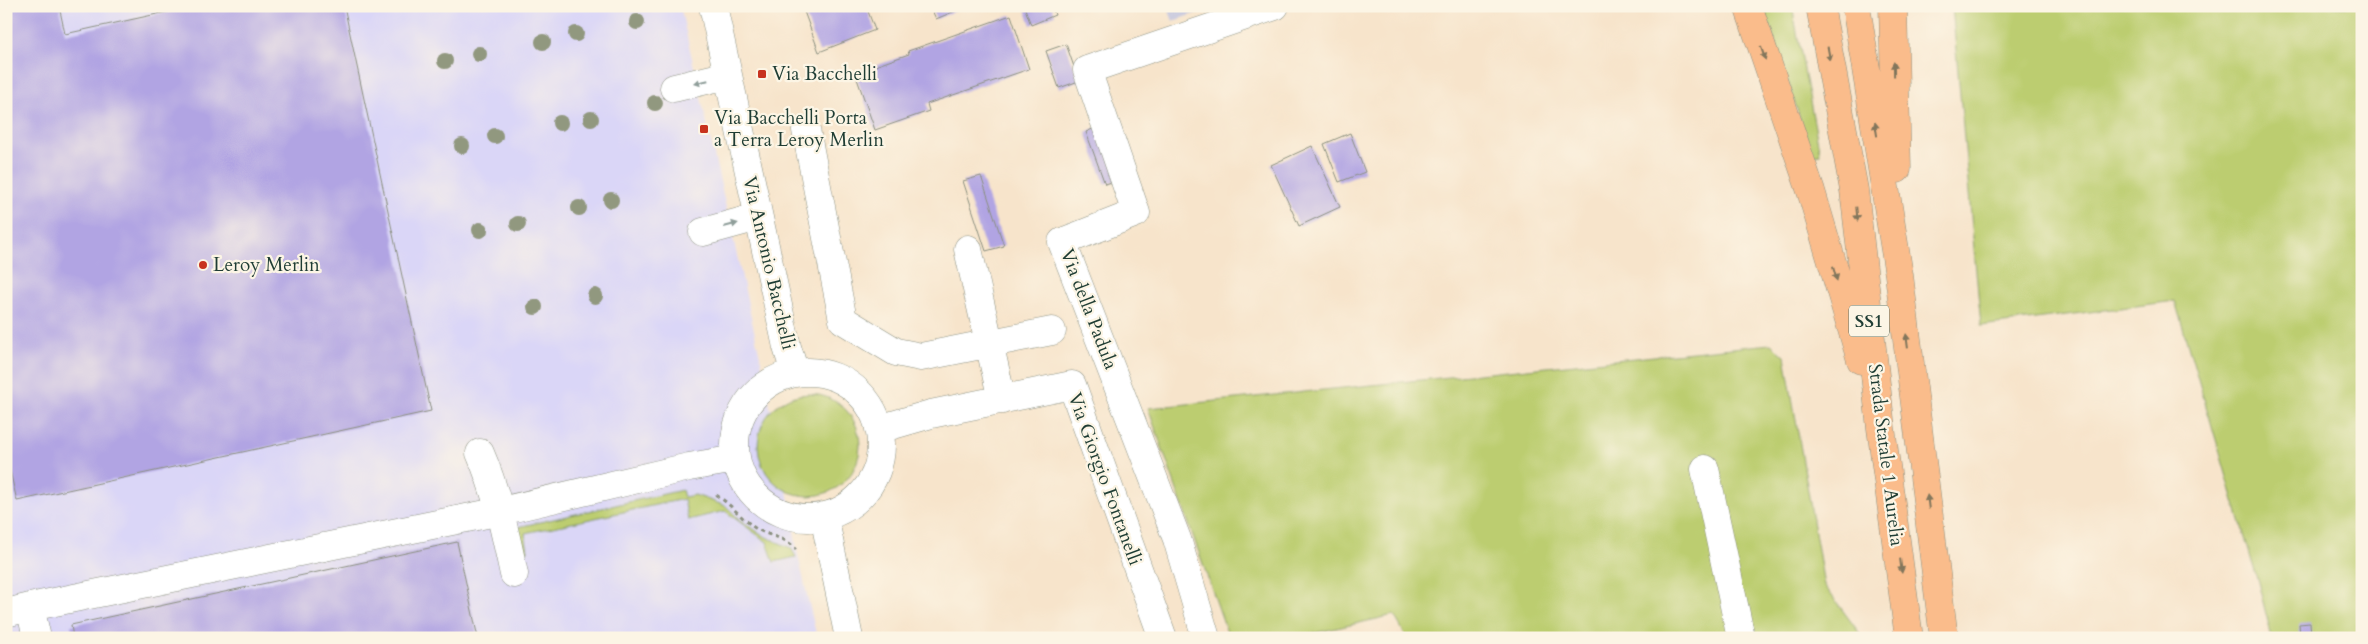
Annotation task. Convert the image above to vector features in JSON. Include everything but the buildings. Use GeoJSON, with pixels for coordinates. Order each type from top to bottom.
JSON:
{"type":"FeatureCollection","features":[{"type":"Feature","properties":{"kind":"highway"},"geometry":{"type":"LineString","coordinates":[[1748,6],[1811,191],[1881,428]]}},
{"type":"Feature","properties":{"kind":"highway","name":"Strada Statale 1 Aurelia"},"geometry":{"type":"LineString","coordinates":[[1820,6],[1854,190],[1881,428],[1908,638]]}},
{"type":"Feature","properties":{"kind":"highway","name":"Strada Statale 1 Aurelia"},"geometry":{"type":"LineString","coordinates":[[1856,6],[1899,275],[1944,638]]}},
{"type":"Feature","properties":{"kind":"highway"},"geometry":{"type":"LineString","coordinates":[[1893,6],[1899,275]]}},
{"type":"Feature","properties":{"kind":"street","name":"Via Antonio Bacchelli"},"geometry":{"type":"LineString","coordinates":[[713,6],[758,217],[787,346],[795,373]]}},
{"type":"Feature","properties":{"kind":"street","name":"Via della Padula"},"geometry":{"type":"LineString","coordinates":[[1206,638],[1177,539],[1062,242],[1136,213],[1087,70],[1275,6]]}},
{"type":"Feature","properties":{"kind":"street"},"geometry":{"type":"LineString","coordinates":[[674,88],[728,75]]}},
{"type":"Feature","properties":{"kind":"street"},"geometry":{"type":"LineString","coordinates":[[806,130],[844,320],[896,352],[921,357],[1052,331]]}},
{"type":"Feature","properties":{"kind":"street"},"geometry":{"type":"LineString","coordinates":[[704,232],[758,217]]}},
{"type":"Feature","properties":{"kind":"street"},"geometry":{"type":"LineString","coordinates":[[968,249],[1002,400]]}},
{"type":"Feature","properties":{"kind":"street"},"geometry":{"type":"LineString","coordinates":[[814,372],[832,376],[854,387],[870,406],[879,430],[880,454],[873,478],[866,489],[848,506],[824,516],[803,518],[792,516],[767,505],[747,485],[736,460],[736,430],[756,392],[768,384],[795,373],[814,372]]}},
{"type":"Feature","properties":{"kind":"street","name":"Via Giorgio Fontanelli"},"geometry":{"type":"LineString","coordinates":[[879,430],[931,414],[1072,385],[1163,638]]}},
{"type":"Feature","properties":{"kind":"street"},"geometry":{"type":"LineString","coordinates":[[480,453],[491,478],[501,511],[514,574]]}},
{"type":"Feature","properties":{"kind":"street"},"geometry":{"type":"LineString","coordinates":[[37,638],[18,610],[501,511],[689,467],[736,460]]}},
{"type":"Feature","properties":{"kind":"street"},"geometry":{"type":"LineString","coordinates":[[1705,469],[1741,638]]}},
{"type":"Feature","properties":{"kind":"street"},"geometry":{"type":"LineString","coordinates":[[824,516],[849,638]]}},
{"type":"Feature","properties":{"kind":"path"},"geometry":{"type":"LineString","coordinates":[[710,492],[725,500],[737,514],[756,528],[771,536],[788,541],[800,553]]}},
{"type":"Feature","properties":{"kind":"shaded area"},"geometry":{"type":"Polygon","coordinates":[[[6,6],[680,6],[761,361],[792,516],[797,551],[817,638],[6,638],[6,6]]]}},
{"type":"Feature","properties":{"kind":"shaded area"},"geometry":{"type":"Polygon","coordinates":[[[1167,6],[1217,6],[1173,21],[1167,6]]]}},
{"type":"Feature","properties":{"kind":"green space"},"geometry":{"type":"Polygon","coordinates":[[[1763,6],[1792,6],[1820,154],[1812,155],[1763,6]]]}},
{"type":"Feature","properties":{"kind":"green space"},"geometry":{"type":"Polygon","coordinates":[[[1952,6],[2362,6],[2362,638],[2272,638],[2258,582],[2175,301],[1981,326],[1952,6]]]}},
{"type":"Feature","properties":{"kind":"green space"},"geometry":{"type":"Polygon","coordinates":[[[1771,344],[1785,356],[1824,585],[1863,638],[1407,638],[1394,615],[1293,638],[1229,638],[1148,408],[1771,344]]]}},
{"type":"Feature","properties":{"kind":"green space"},"geometry":{"type":"Polygon","coordinates":[[[809,394],[829,398],[845,409],[856,425],[860,445],[856,465],[845,481],[829,492],[809,496],[789,492],[773,481],[762,465],[758,445],[762,425],[773,409],[789,398],[809,394]]]}},
{"type":"Feature","properties":{"kind":"green space"},"geometry":{"type":"Polygon","coordinates":[[[682,490],[684,497],[695,495],[726,506],[740,520],[766,537],[791,548],[796,557],[774,562],[767,542],[725,511],[688,520],[684,499],[525,533],[528,551],[523,552],[518,527],[682,490]]]}},
{"type":"Feature","properties":{"kind":"place","name":"Via Bacchelli"},"geometry":{"type":"Point","coordinates":[762,74]}},
{"type":"Feature","properties":{"kind":"place","name":"Via Bacchelli Porta a Terra Leroy Merlin"},"geometry":{"type":"Point","coordinates":[704,129]}},
{"type":"Feature","properties":{"kind":"place","name":"Leroy Merlin"},"geometry":{"type":"Point","coordinates":[203,265]}}]}
